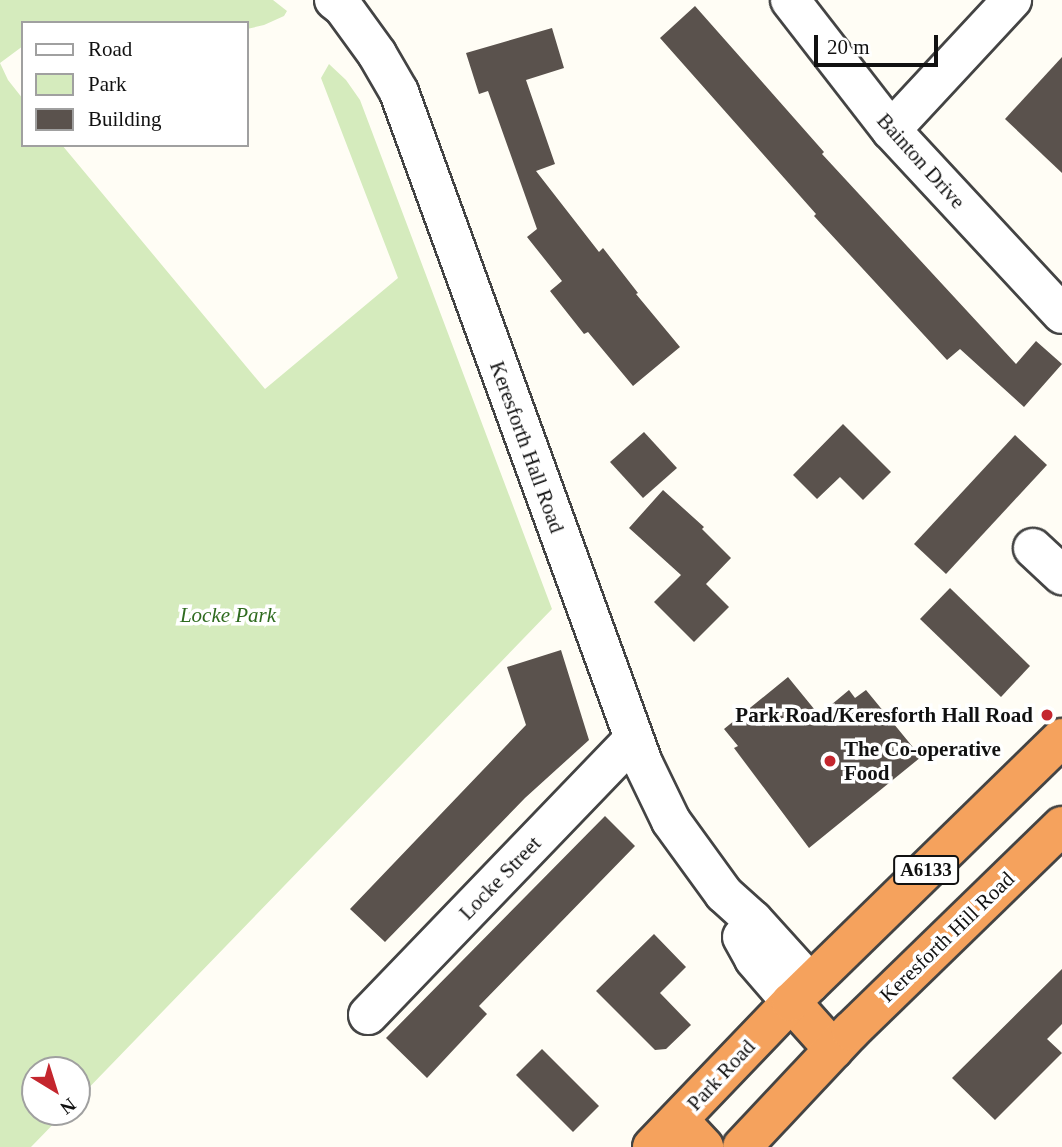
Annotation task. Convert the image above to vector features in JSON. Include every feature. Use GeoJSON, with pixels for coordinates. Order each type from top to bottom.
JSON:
{"type":"FeatureCollection","features":[{"type":"Feature","properties":{"kind":"highway","name":"A6133"},"geometry":{"type":"LineString","coordinates":[[800,993],[1062,738]]}},
{"type":"Feature","properties":{"kind":"highway","name":"Keresforth Hill Road"},"geometry":{"type":"LineString","coordinates":[[842,1040],[1062,826]]}},
{"type":"Feature","properties":{"kind":"highway"},"geometry":{"type":"LineString","coordinates":[[800,993],[842,1040]]}},
{"type":"Feature","properties":{"kind":"highway","name":"Park Road"},"geometry":{"type":"LineString","coordinates":[[670,1141],[800,993]]}},
{"type":"Feature","properties":{"kind":"highway","name":"A6133"},"geometry":{"type":"LineString","coordinates":[[742,1147],[842,1040]]}},
{"type":"Feature","properties":{"kind":"street","name":"Keresforth Hall Road"},"geometry":{"type":"LineString","coordinates":[[334,0],[343,7],[377,54],[399,92],[632,741],[671,821],[724,894],[754,959],[800,993]]}},
{"type":"Feature","properties":{"kind":"street","name":"Bainton Drive"},"geometry":{"type":"LineString","coordinates":[[790,0],[891,130],[1062,314]]}},
{"type":"Feature","properties":{"kind":"street"},"geometry":{"type":"LineString","coordinates":[[891,130],[1012,0]]}},
{"type":"Feature","properties":{"kind":"street"},"geometry":{"type":"LineString","coordinates":[[1033,548],[1062,575]]}},
{"type":"Feature","properties":{"kind":"street","name":"Locke Street"},"geometry":{"type":"LineString","coordinates":[[368,1014],[632,741]]}},
{"type":"Feature","properties":{"kind":"green space"},"geometry":{"type":"Polygon","coordinates":[[[0,0],[273,0],[287,11],[284,16],[248,29],[248,21],[21,21],[21,47],[0,63],[0,0]]]}},
{"type":"Feature","properties":{"kind":"green space","name":"Locke Park"},"geometry":{"type":"Polygon","coordinates":[[[0,63],[8,80],[21,96],[21,147],[64,147],[265,389],[398,278],[321,78],[329,64],[346,80],[360,100],[552,609],[91,1086],[91,1056],[21,1056],[21,1126],[51,1126],[31,1147],[0,1147],[0,63]]]}},
{"type":"Feature","properties":{"kind":"building"},"geometry":{"type":"Polygon","coordinates":[[[695,6],[824,152],[822,154],[1016,364],[1036,341],[1062,364],[1024,407],[960,349],[947,360],[814,216],[816,214],[660,38],[695,6]]]}},
{"type":"Feature","properties":{"kind":"building"},"geometry":{"type":"Polygon","coordinates":[[[552,28],[564,68],[526,80],[555,164],[536,171],[599,252],[603,248],[638,293],[636,294],[680,347],[633,386],[588,332],[584,334],[550,291],[562,281],[527,237],[537,229],[488,91],[479,94],[466,53],[552,28]]]}},
{"type":"Feature","properties":{"kind":"building"},"geometry":{"type":"Polygon","coordinates":[[[1062,57],[1062,173],[1005,119],[1062,57]]]}},
{"type":"Feature","properties":{"kind":"building"},"geometry":{"type":"Polygon","coordinates":[[[843,424],[891,472],[863,500],[840,477],[817,499],[793,475],[843,424]]]}},
{"type":"Feature","properties":{"kind":"building"},"geometry":{"type":"Polygon","coordinates":[[[644,432],[677,468],[643,498],[610,462],[644,432]]]}},
{"type":"Feature","properties":{"kind":"building"},"geometry":{"type":"Polygon","coordinates":[[[1015,435],[1047,465],[946,574],[914,544],[1015,435]]]}},
{"type":"Feature","properties":{"kind":"building"},"geometry":{"type":"Polygon","coordinates":[[[663,490],[704,527],[702,529],[731,558],[706,584],[729,607],[694,642],[654,602],[681,575],[629,528],[663,490]]]}},
{"type":"Feature","properties":{"kind":"building"},"geometry":{"type":"Polygon","coordinates":[[[950,588],[1030,666],[1001,697],[920,619],[950,588]]]}},
{"type":"Feature","properties":{"kind":"building"},"geometry":{"type":"Polygon","coordinates":[[[561,650],[589,740],[525,798],[385,942],[350,909],[526,725],[507,667],[561,650]]]}},
{"type":"Feature","properties":{"kind":"building","name":"The Co-operative Food"},"geometry":{"type":"Polygon","coordinates":[[[788,677],[819,715],[849,690],[855,698],[866,690],[921,757],[809,848],[734,748],[738,746],[724,729],[788,677]]]}},
{"type":"Feature","properties":{"kind":"building"},"geometry":{"type":"Polygon","coordinates":[[[605,816],[635,846],[479,1006],[487,1014],[427,1078],[386,1038],[605,816]]]}},
{"type":"Feature","properties":{"kind":"building"},"geometry":{"type":"Polygon","coordinates":[[[654,934],[686,967],[660,993],[691,1025],[666,1049],[655,1050],[596,991],[654,934]]]}},
{"type":"Feature","properties":{"kind":"building"},"geometry":{"type":"Polygon","coordinates":[[[1062,969],[1062,1024],[1047,1039],[1062,1053],[995,1120],[952,1078],[1062,969]]]}},
{"type":"Feature","properties":{"kind":"building"},"geometry":{"type":"Polygon","coordinates":[[[542,1049],[599,1106],[573,1132],[516,1075],[542,1049]]]}},
{"type":"Feature","properties":{"kind":"place","name":"Park Road/Keresforth Hall Road"},"geometry":{"type":"Point","coordinates":[1047,715]}},
{"type":"Feature","properties":{"kind":"place","name":"The Co-operative Food"},"geometry":{"type":"Point","coordinates":[830,761]}}]}
